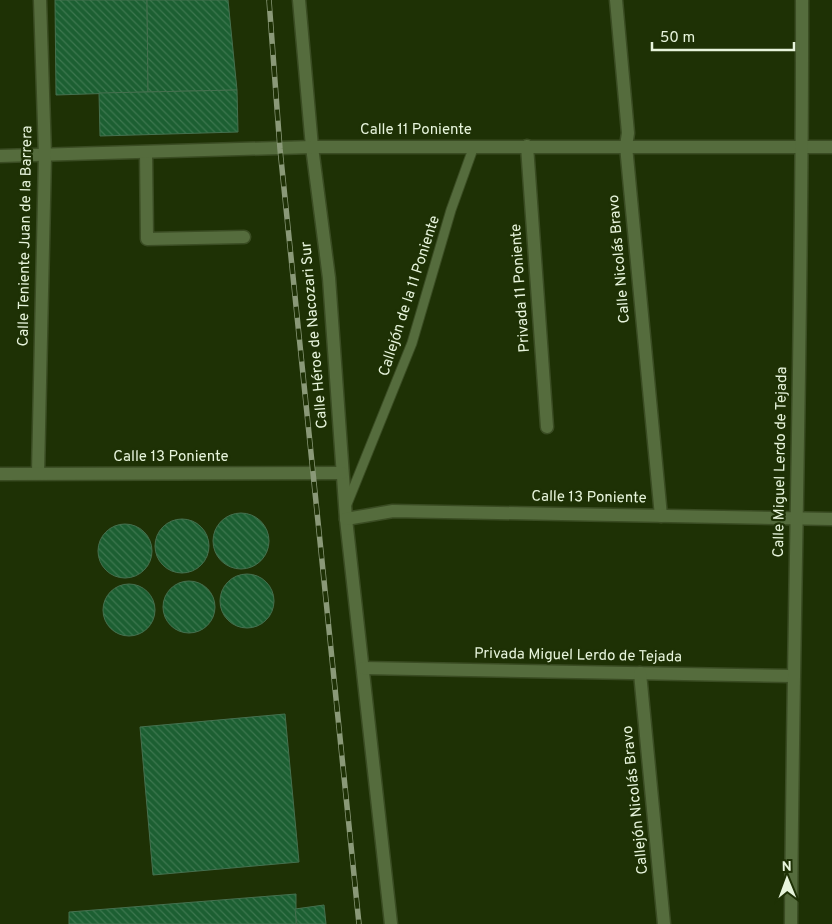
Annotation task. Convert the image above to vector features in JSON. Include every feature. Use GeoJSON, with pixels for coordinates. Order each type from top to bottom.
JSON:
{"type":"FeatureCollection","features":[{"type":"Feature","properties":{"kind":"street","name":"Calle Teniente Juan de la Barrera"},"geometry":{"type":"LineString","coordinates":[[38,473],[45,155],[40,0]]}},
{"type":"Feature","properties":{"kind":"street","name":"Calle Héroe de Nacozari Sur"},"geometry":{"type":"LineString","coordinates":[[299,0],[312,147],[329,278],[345,513],[391,924]]}},
{"type":"Feature","properties":{"kind":"street","name":"Calle Nicolás Bravo"},"geometry":{"type":"LineString","coordinates":[[616,0],[628,133],[626,146],[660,516]]}},
{"type":"Feature","properties":{"kind":"street","name":"Calle Miguel Lerdo de Tejada"},"geometry":{"type":"LineString","coordinates":[[791,924],[793,676],[803,147],[802,0]]}},
{"type":"Feature","properties":{"kind":"street","name":"Privada 11 Poniente"},"geometry":{"type":"LineString","coordinates":[[527,146],[547,427]]}},
{"type":"Feature","properties":{"kind":"street","name":"Calle 11 Poniente"},"geometry":{"type":"LineString","coordinates":[[0,156],[312,147],[832,147]]}},
{"type":"Feature","properties":{"kind":"street"},"geometry":{"type":"LineString","coordinates":[[146,153],[147,239],[244,237]]}},
{"type":"Feature","properties":{"kind":"street","name":"Calle 13 Poniente"},"geometry":{"type":"LineString","coordinates":[[0,474],[342,473]]}},
{"type":"Feature","properties":{"kind":"street","name":"Calle 13 Poniente"},"geometry":{"type":"LineString","coordinates":[[345,513],[393,511],[832,518]]}},
{"type":"Feature","properties":{"kind":"street","name":"Privada Miguel Lerdo de Tejada"},"geometry":{"type":"LineString","coordinates":[[363,668],[793,676]]}},
{"type":"Feature","properties":{"kind":"street","name":"Callejón Nicolás Bravo"},"geometry":{"type":"LineString","coordinates":[[640,673],[664,924]]}},
{"type":"Feature","properties":{"kind":"lane","name":"Callejón de la 11 Poniente"},"geometry":{"type":"LineString","coordinates":[[345,513],[412,343],[451,210],[474,146]]}},
{"type":"Feature","properties":{"kind":"building"},"geometry":{"type":"Polygon","coordinates":[[[55,0],[147,0],[148,92],[56,95],[55,0]]]}},
{"type":"Feature","properties":{"kind":"building"},"geometry":{"type":"Polygon","coordinates":[[[147,0],[228,0],[237,90],[148,92],[147,0]]]}},
{"type":"Feature","properties":{"kind":"building"},"geometry":{"type":"Polygon","coordinates":[[[237,90],[238,132],[100,136],[99,93],[237,90]]]}},
{"type":"Feature","properties":{"kind":"building"},"geometry":{"type":"Polygon","coordinates":[[[241,513],[261,521],[269,541],[261,561],[241,569],[221,561],[213,541],[221,521],[241,513]]]}},
{"type":"Feature","properties":{"kind":"building"},"geometry":{"type":"Polygon","coordinates":[[[182,519],[192,521],[201,527],[207,536],[209,546],[207,556],[201,565],[192,571],[182,573],[172,571],[163,565],[157,556],[155,546],[157,536],[163,527],[172,521],[182,519]]]}},
{"type":"Feature","properties":{"kind":"building"},"geometry":{"type":"Polygon","coordinates":[[[125,524],[135,526],[144,532],[150,541],[152,551],[150,561],[144,570],[135,576],[125,578],[115,576],[106,570],[100,561],[98,551],[100,541],[106,532],[115,526],[125,524]]]}},
{"type":"Feature","properties":{"kind":"building"},"geometry":{"type":"Polygon","coordinates":[[[247,574],[257,576],[266,582],[272,591],[274,601],[272,611],[266,620],[257,626],[247,628],[237,626],[228,620],[222,611],[220,601],[222,591],[228,582],[237,576],[247,574]]]}},
{"type":"Feature","properties":{"kind":"building"},"geometry":{"type":"Polygon","coordinates":[[[184,581],[194,581],[208,588],[215,602],[215,612],[208,626],[194,633],[184,633],[174,629],[167,622],[163,612],[163,602],[167,592],[174,585],[184,581]]]}},
{"type":"Feature","properties":{"kind":"building"},"geometry":{"type":"Polygon","coordinates":[[[129,584],[139,586],[147,592],[153,600],[155,610],[153,620],[147,628],[139,634],[129,636],[119,634],[111,628],[105,620],[103,610],[105,600],[111,592],[119,586],[129,584]]]}},
{"type":"Feature","properties":{"kind":"building"},"geometry":{"type":"Polygon","coordinates":[[[285,714],[299,862],[153,875],[140,727],[285,714]]]}},
{"type":"Feature","properties":{"kind":"building"},"geometry":{"type":"Polygon","coordinates":[[[296,894],[296,924],[69,924],[69,912],[296,894]]]}},
{"type":"Feature","properties":{"kind":"building"},"geometry":{"type":"Polygon","coordinates":[[[324,905],[326,924],[297,924],[295,909],[324,905]]]}},
{"type":"Feature","properties":{"kind":"railway"},"geometry":{"type":"LineString","coordinates":[[269,0],[280,149],[359,924]]}}]}
